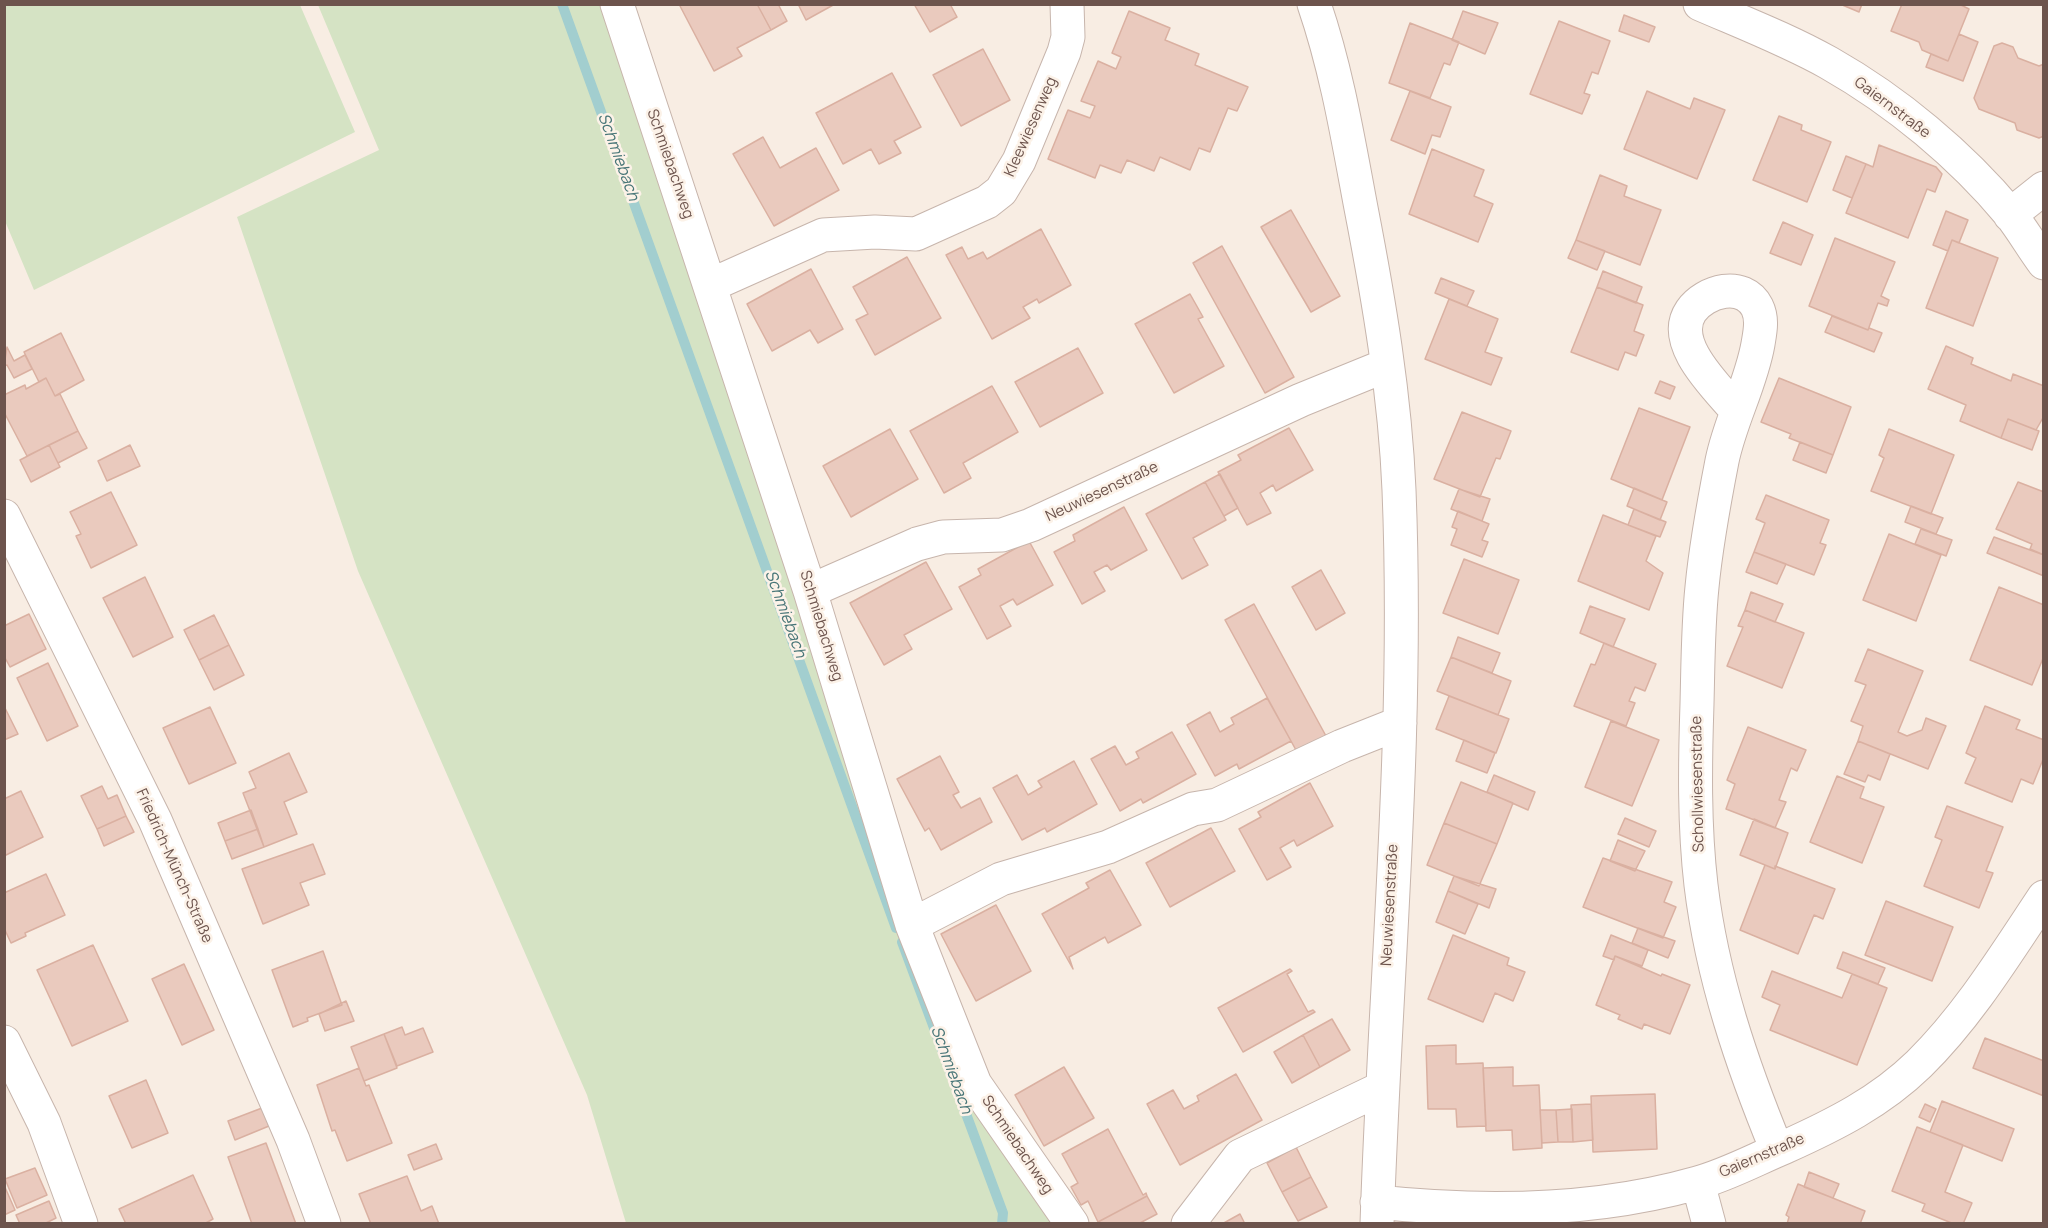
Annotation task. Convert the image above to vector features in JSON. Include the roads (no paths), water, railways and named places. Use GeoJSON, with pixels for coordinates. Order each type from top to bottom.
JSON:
{"type":"FeatureCollection","features":[{"type":"Feature","properties":{"kind":"street","name":"Schmiebachweg"},"geometry":{"type":"LineString","coordinates":[[617,4],[810,591],[912,925],[975,1084],[1072,1224]]}},
{"type":"Feature","properties":{"kind":"street","name":"Kleewiesenweg"},"geometry":{"type":"LineString","coordinates":[[711,285],[823,235],[875,232],[916,234],[987,202],[1001,191],[1019,161],[1060,63],[1068,37],[1067,4]]}},
{"type":"Feature","properties":{"kind":"street","name":"Gaiernstraße"},"geometry":{"type":"LineString","coordinates":[[1700,4],[1803,50],[1877,94],[1926,131],[2010,215],[2043,263]]}},
{"type":"Feature","properties":{"kind":"street","name":"Neuwiesenstraße"},"geometry":{"type":"LineString","coordinates":[[1318,6],[1340,94],[1373,270],[1387,365],[1399,486],[1402,607],[1400,723],[1377,1213]]}},
{"type":"Feature","properties":{"kind":"street"},"geometry":{"type":"LineString","coordinates":[[2010,215],[2043,188]]}},
{"type":"Feature","properties":{"kind":"street","name":"Neuwiesenstraße"},"geometry":{"type":"LineString","coordinates":[[810,591],[934,539],[1002,535],[1031,525],[1290,404],[1387,365]]}},
{"type":"Feature","properties":{"kind":"street","name":"Schollwiesenstraße"},"geometry":{"type":"LineString","coordinates":[[1736,410],[1722,458],[1702,587],[1696,808],[1701,886],[1729,1019],[1746,1075],[1777,1150]]}},
{"type":"Feature","properties":{"kind":"street","name":"Friedrich-Münch-Straße"},"geometry":{"type":"LineString","coordinates":[[4,516],[155,820],[292,1140],[324,1224]]}},
{"type":"Feature","properties":{"kind":"street"},"geometry":{"type":"LineString","coordinates":[[912,925],[1000,879],[1108,847],[1193,809],[1217,805],[1342,746],[1400,723]]}},
{"type":"Feature","properties":{"kind":"street","name":"Gaiernstraße"},"geometry":{"type":"LineString","coordinates":[[1377,1213],[1418,1206],[1507,1209],[1597,1202],[1698,1183],[1844,1120],[1879,1097],[1941,1041],[2002,961],[2043,897]]}},
{"type":"Feature","properties":{"kind":"street"},"geometry":{"type":"LineString","coordinates":[[4,1042],[44,1124],[81,1224]]}},
{"type":"Feature","properties":{"kind":"street"},"geometry":{"type":"LineString","coordinates":[[1188,1224],[1240,1156],[1382,1088]]}},
{"type":"Feature","properties":{"kind":"street"},"geometry":{"type":"LineString","coordinates":[[1698,1183],[1709,1224]]}},
{"type":"Feature","properties":{"kind":"waterway","name":"Schmiebach"},"geometry":{"type":"LineString","coordinates":[[562,4],[896,928]]}},
{"type":"Feature","properties":{"kind":"waterway","name":"Schmiebach"},"geometry":{"type":"LineString","coordinates":[[902,942],[1003,1213],[1002,1224]]}}]}
